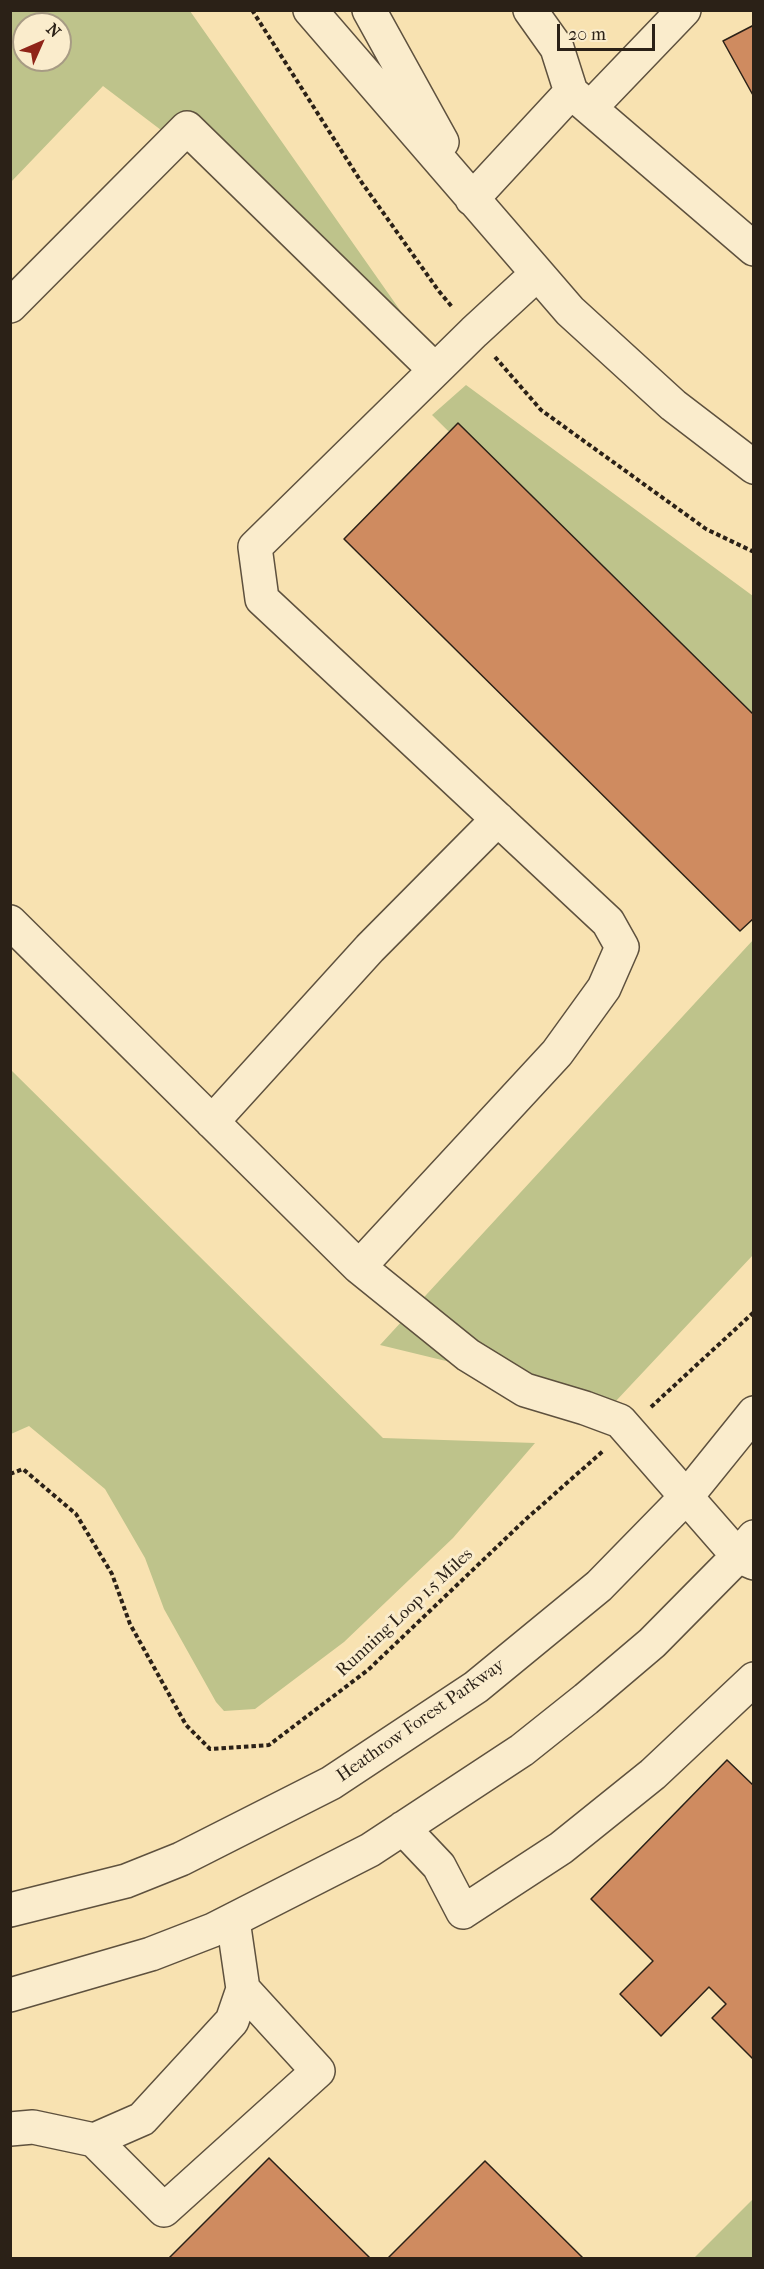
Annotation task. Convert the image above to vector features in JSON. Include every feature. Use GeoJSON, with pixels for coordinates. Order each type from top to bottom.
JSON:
{"type":"FeatureCollection","features":[{"type":"Feature","properties":{"kind":"street"},"geometry":{"type":"LineString","coordinates":[[310,10],[570,311],[673,405],[753,467]]}},
{"type":"Feature","properties":{"kind":"street"},"geometry":{"type":"LineString","coordinates":[[369,10],[472,200]]}},
{"type":"Feature","properties":{"kind":"street"},"geometry":{"type":"LineString","coordinates":[[530,10],[557,48],[580,100],[753,249]]}},
{"type":"Feature","properties":{"kind":"street"},"geometry":{"type":"LineString","coordinates":[[472,200],[580,100],[684,10]]}},
{"type":"Feature","properties":{"kind":"street"},"geometry":{"type":"LineString","coordinates":[[10,306],[187,128],[435,370]]}},
{"type":"Feature","properties":{"kind":"street"},"geometry":{"type":"LineString","coordinates":[[359,1267],[557,1053],[604,988],[622,947],[608,922],[262,599],[255,547],[435,370],[537,274]]}},
{"type":"Feature","properties":{"kind":"street"},"geometry":{"type":"LineString","coordinates":[[212,1122],[370,948],[498,819]]}},
{"type":"Feature","properties":{"kind":"street"},"geometry":{"type":"LineString","coordinates":[[10,922],[359,1267],[468,1355],[525,1390],[620,1420],[687,1496],[748,1552],[652,1643],[522,1750],[370,1850],[233,1920],[152,1954],[10,1995]]}},
{"type":"Feature","properties":{"kind":"street","name":"Heathrow Forest Parkway"},"geometry":{"type":"LineString","coordinates":[[10,1910],[126,1881],[181,1859],[331,1783],[476,1687],[599,1586],[687,1496],[753,1413]]}},
{"type":"Feature","properties":{"kind":"street"},"geometry":{"type":"LineString","coordinates":[[403,1828],[438,1866],[464,1912],[561,1848],[644,1781],[753,1679]]}},
{"type":"Feature","properties":{"kind":"street"},"geometry":{"type":"LineString","coordinates":[[94,2140],[142,2119],[232,2021],[243,1989],[233,1920]]}},
{"type":"Feature","properties":{"kind":"street"},"geometry":{"type":"LineString","coordinates":[[10,2129],[33,2127],[94,2140],[164,2210],[318,2071],[243,1989]]}},
{"type":"Feature","properties":{"kind":"path","name":"Running Loop 1.5 Miles"},"geometry":{"type":"LineString","coordinates":[[10,1474],[23,1469],[76,1514],[112,1574],[130,1624],[186,1725],[210,1749],[269,1745],[368,1670],[525,1520],[753,1312]]}},
{"type":"Feature","properties":{"kind":"green space"},"geometry":{"type":"Polygon","coordinates":[[[11,11],[190,11],[402,313],[103,86],[11,182],[11,11]]]}},
{"type":"Feature","properties":{"kind":"green space"},"geometry":{"type":"Polygon","coordinates":[[[466,385],[753,596],[753,733],[432,415],[466,385]]]}},
{"type":"Feature","properties":{"kind":"green space"},"geometry":{"type":"Polygon","coordinates":[[[753,940],[753,1255],[615,1402],[380,1345],[753,940]]]}},
{"type":"Feature","properties":{"kind":"green space"},"geometry":{"type":"Polygon","coordinates":[[[11,1070],[383,1438],[535,1443],[453,1538],[344,1642],[255,1709],[224,1711],[216,1702],[164,1609],[145,1558],[105,1489],[29,1426],[11,1434],[11,1070]]]}},
{"type":"Feature","properties":{"kind":"green space"},"geometry":{"type":"Polygon","coordinates":[[[753,2199],[753,2258],[694,2258],[753,2199]]]}},
{"type":"Feature","properties":{"kind":"building"},"geometry":{"type":"Polygon","coordinates":[[[754,25],[754,97],[723,41],[754,25]]]}},
{"type":"Feature","properties":{"kind":"building"},"geometry":{"type":"Polygon","coordinates":[[[458,423],[754,715],[754,918],[740,931],[344,539],[458,423]]]}},
{"type":"Feature","properties":{"kind":"building"},"geometry":{"type":"Polygon","coordinates":[[[727,1760],[754,1786],[754,2060],[712,2018],[726,2004],[709,1987],[661,2036],[620,1994],[653,1961],[591,1899],[727,1760]]]}},
{"type":"Feature","properties":{"kind":"building"},"geometry":{"type":"Polygon","coordinates":[[[269,2158],[370,2258],[169,2258],[269,2158]]]}},
{"type":"Feature","properties":{"kind":"building"},"geometry":{"type":"Polygon","coordinates":[[[485,2161],[583,2258],[388,2258],[485,2161]]]}}]}
